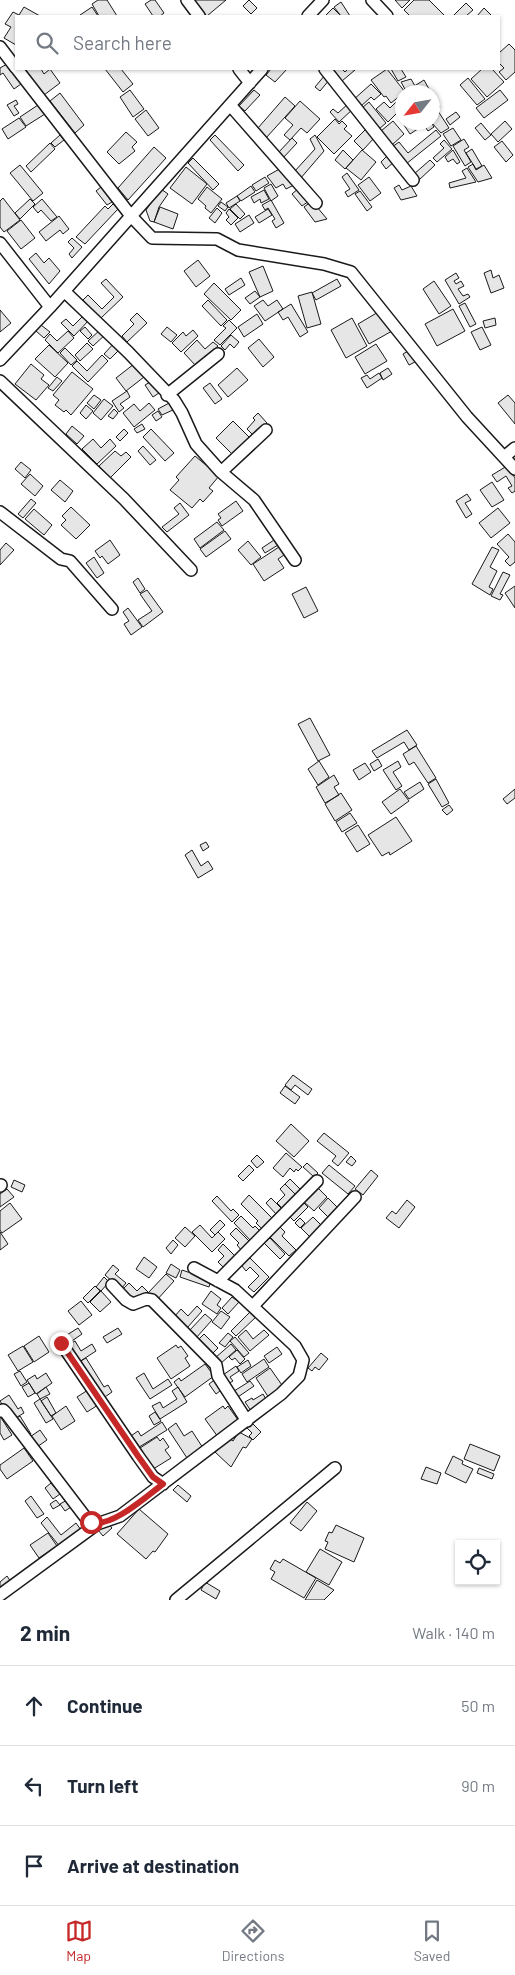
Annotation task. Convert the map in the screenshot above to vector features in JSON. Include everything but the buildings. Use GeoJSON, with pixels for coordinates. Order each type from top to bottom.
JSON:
{"type":"FeatureCollection","features":[{"type":"Feature","properties":{"kind":"street"},"geometry":{"type":"LineString","coordinates":[[186,0],[198,15]]}},
{"type":"Feature","properties":{"kind":"street"},"geometry":{"type":"LineString","coordinates":[[309,15],[323,0]]}},
{"type":"Feature","properties":{"kind":"street"},"geometry":{"type":"LineString","coordinates":[[372,0],[386,15]]}},
{"type":"Feature","properties":{"kind":"street"},"geometry":{"type":"LineString","coordinates":[[0,47],[15,66]]}},
{"type":"Feature","properties":{"kind":"street"},"geometry":{"type":"LineString","coordinates":[[19,70],[131,216],[152,238],[217,239],[238,250],[324,264],[351,272],[467,417],[515,468]]}},
{"type":"Feature","properties":{"kind":"street"},"geometry":{"type":"LineString","coordinates":[[240,70],[250,83]]}},
{"type":"Feature","properties":{"kind":"street"},"geometry":{"type":"LineString","coordinates":[[0,360],[50,307],[261,70]]}},
{"type":"Feature","properties":{"kind":"street"},"geometry":{"type":"LineString","coordinates":[[326,70],[413,180]]}},
{"type":"Feature","properties":{"kind":"street"},"geometry":{"type":"LineString","coordinates":[[230,105],[316,203]]}},
{"type":"Feature","properties":{"kind":"street"},"geometry":{"type":"LineString","coordinates":[[0,243],[50,307]]}},
{"type":"Feature","properties":{"kind":"street"},"geometry":{"type":"LineString","coordinates":[[64,291],[128,352],[168,395],[182,413],[196,444],[221,472],[254,500],[294,560]]}},
{"type":"Feature","properties":{"kind":"street"},"geometry":{"type":"LineString","coordinates":[[168,395],[218,354]]}},
{"type":"Feature","properties":{"kind":"street"},"geometry":{"type":"LineString","coordinates":[[0,381],[124,499],[191,570]]}},
{"type":"Feature","properties":{"kind":"street"},"geometry":{"type":"LineString","coordinates":[[221,472],[266,430]]}},
{"type":"Feature","properties":{"kind":"street"},"geometry":{"type":"LineString","coordinates":[[504,457],[515,448]]}},
{"type":"Feature","properties":{"kind":"street"},"geometry":{"type":"LineString","coordinates":[[0,512],[61,559],[70,561],[112,609]]}},
{"type":"Feature","properties":{"kind":"street"},"geometry":{"type":"LineString","coordinates":[[218,1281],[317,1181]]}},
{"type":"Feature","properties":{"kind":"street"},"geometry":{"type":"LineString","coordinates":[[253,1306],[355,1197]]}},
{"type":"Feature","properties":{"kind":"street"},"geometry":{"type":"LineString","coordinates":[[0,1595],[97,1524],[120,1516],[281,1394],[299,1376],[303,1360],[295,1346],[235,1290],[194,1268]]}},
{"type":"Feature","properties":{"kind":"street"},"geometry":{"type":"LineString","coordinates":[[112,1285],[132,1304],[146,1299],[152,1300],[184,1331],[216,1365],[218,1376],[247,1420]]}},
{"type":"Feature","properties":{"kind":"street"},"geometry":{"type":"LineString","coordinates":[[61,1343],[153,1477],[163,1484]]}},
{"type":"Feature","properties":{"kind":"street"},"geometry":{"type":"LineString","coordinates":[[0,1411],[3,1410],[6,1413],[86,1518],[97,1524]]}},
{"type":"Feature","properties":{"kind":"street"},"geometry":{"type":"LineString","coordinates":[[176,1600],[335,1468]]}},
{"type":"Feature","properties":{"kind":"route"},"geometry":{"type":"LineString","coordinates":[[61,1343],[153,1477],[163,1484],[120,1516],[97,1524],[91,1522]]}}]}
